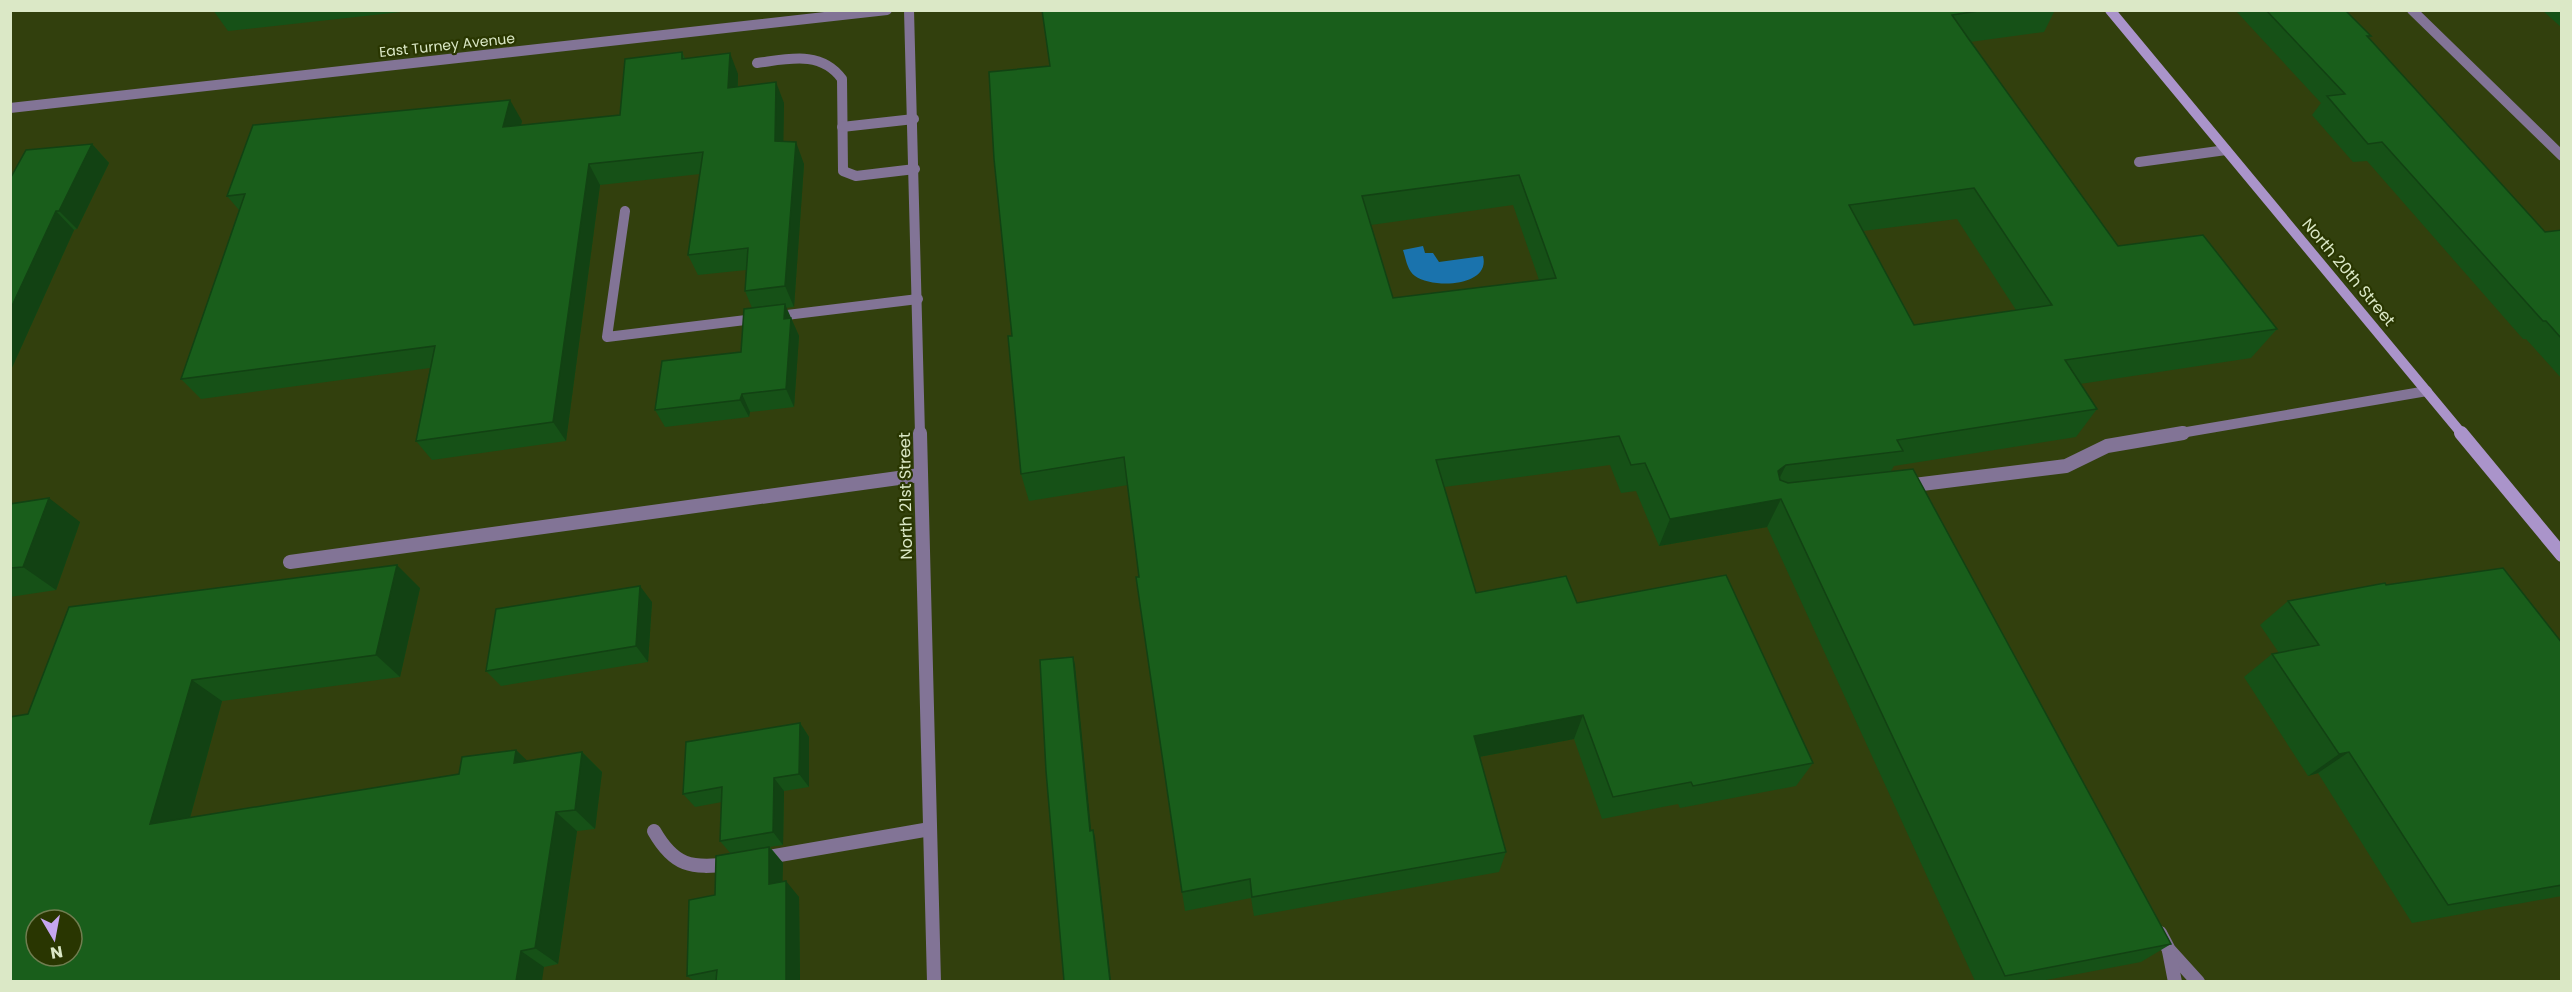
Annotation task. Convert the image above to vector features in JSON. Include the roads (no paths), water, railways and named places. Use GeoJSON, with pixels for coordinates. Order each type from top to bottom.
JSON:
{"type":"FeatureCollection","features":[{"type":"Feature","properties":{"kind":"street","name":"East Turney Avenue"},"geometry":{"type":"LineString","coordinates":[[10,108],[887,10]]}},
{"type":"Feature","properties":{"kind":"street","name":"North 21st Street"},"geometry":{"type":"LineString","coordinates":[[909,10],[914,119],[920,475],[934,981]]}},
{"type":"Feature","properties":{"kind":"street","name":"North 20th Street"},"geometry":{"type":"LineString","coordinates":[[2110,10],[2562,555]]}},
{"type":"Feature","properties":{"kind":"street"},"geometry":{"type":"LineString","coordinates":[[2412,10],[2562,156]]}},
{"type":"Feature","properties":{"kind":"street"},"geometry":{"type":"LineString","coordinates":[[757,63],[807,57],[838,71],[842,79],[843,171],[856,176],[915,169]]}},
{"type":"Feature","properties":{"kind":"street"},"geometry":{"type":"LineString","coordinates":[[842,127],[914,119]]}},
{"type":"Feature","properties":{"kind":"street"},"geometry":{"type":"LineString","coordinates":[[2139,162],[2226,150]]}},
{"type":"Feature","properties":{"kind":"street"},"geometry":{"type":"LineString","coordinates":[[625,211],[607,338],[918,299]]}},
{"type":"Feature","properties":{"kind":"street"},"geometry":{"type":"LineString","coordinates":[[1925,506],[1908,486],[2066,466],[2107,446],[2427,391]]}},
{"type":"Feature","properties":{"kind":"street"},"geometry":{"type":"LineString","coordinates":[[290,562],[920,475]]}},
{"type":"Feature","properties":{"kind":"street"},"geometry":{"type":"LineString","coordinates":[[654,831],[665,852],[686,865],[720,865],[930,829]]}},
{"type":"Feature","properties":{"kind":"street"},"geometry":{"type":"LineString","coordinates":[[2152,919],[2169,950],[2198,981]]}},
{"type":"Feature","properties":{"kind":"street"},"geometry":{"type":"LineString","coordinates":[[2169,950],[2175,981]]}},
{"type":"Feature","properties":{"kind":"water"},"geometry":{"type":"Polygon","coordinates":[[[1423,246],[1425,253],[1433,253],[1439,262],[1483,256],[1483,266],[1478,274],[1459,282],[1447,284],[1423,280],[1410,271],[1403,250],[1423,246]]]}}]}
